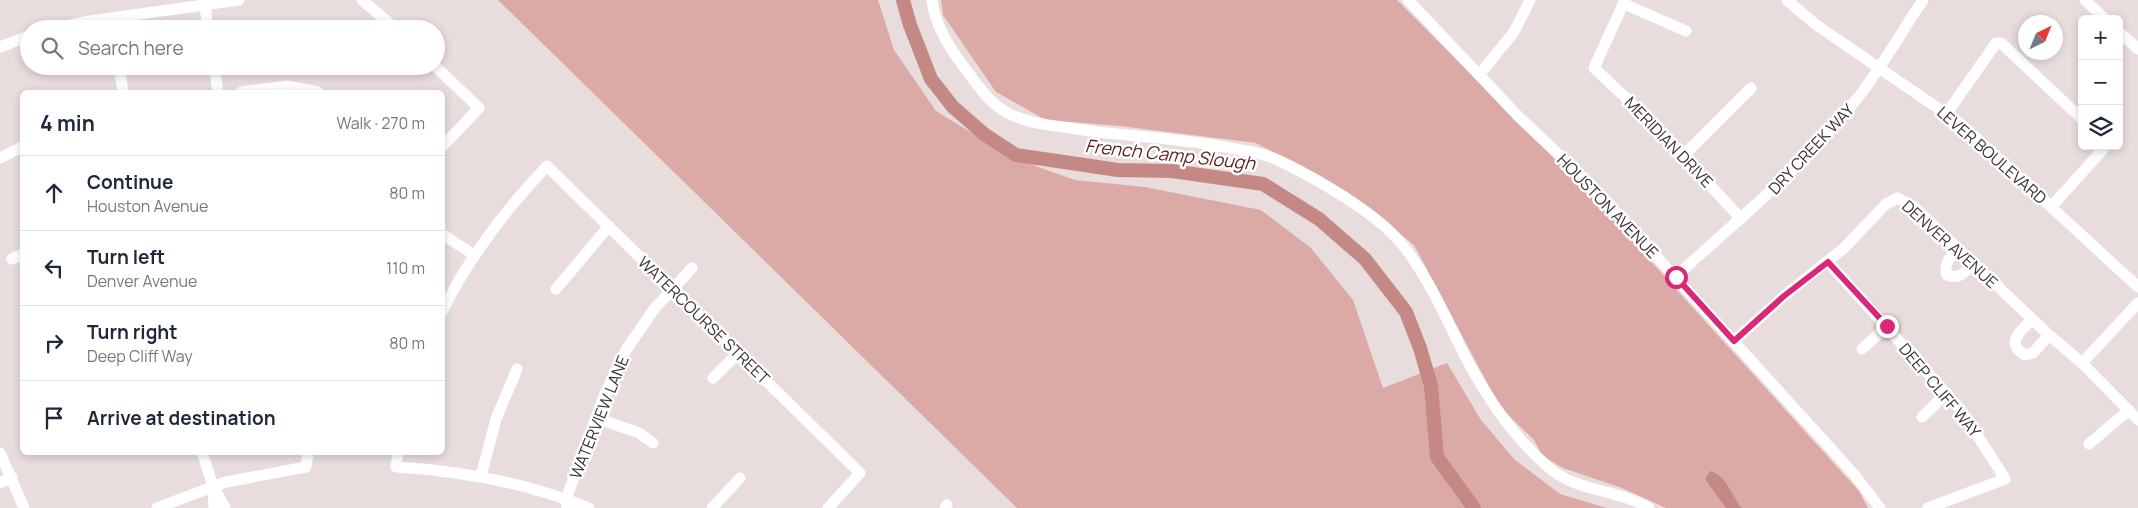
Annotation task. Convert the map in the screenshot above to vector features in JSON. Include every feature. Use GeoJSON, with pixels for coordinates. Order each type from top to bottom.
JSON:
{"type":"FeatureCollection","features":[{"type":"Feature","properties":{"kind":"street"},"geometry":{"type":"LineString","coordinates":[[133,20],[239,0]]}},
{"type":"Feature","properties":{"kind":"street"},"geometry":{"type":"LineString","coordinates":[[362,0],[385,20]]}},
{"type":"Feature","properties":{"kind":"street"},"geometry":{"type":"LineString","coordinates":[[932,0],[937,22],[957,56],[988,98],[1011,115],[1030,122],[1056,126],[1215,144],[1259,153],[1291,166],[1357,207],[1389,230],[1403,245],[1427,281],[1478,380],[1509,425],[1548,467],[1559,475],[1649,508]]}},
{"type":"Feature","properties":{"kind":"street","name":"HOUSTON AVENUE"},"geometry":{"type":"LineString","coordinates":[[1408,0],[1479,76],[1598,192],[1854,473],[1880,508]]}},
{"type":"Feature","properties":{"kind":"street"},"geometry":{"type":"LineString","coordinates":[[1479,76],[1514,32],[1530,0]]}},
{"type":"Feature","properties":{"kind":"street","name":"LEVER BOULEVARD"},"geometry":{"type":"LineString","coordinates":[[1788,0],[1815,24],[1947,113],[1975,136],[2138,287]]}},
{"type":"Feature","properties":{"kind":"street","name":"DRY CREEK WAY"},"geometry":{"type":"LineString","coordinates":[[1676,277],[1768,195],[1846,112],[1924,0]]}},
{"type":"Feature","properties":{"kind":"street"},"geometry":{"type":"LineString","coordinates":[[2085,0],[2101,15]]}},
{"type":"Feature","properties":{"kind":"street"},"geometry":{"type":"LineString","coordinates":[[1624,2],[1686,31]]}},
{"type":"Feature","properties":{"kind":"street","name":"MERIDIAN DRIVE"},"geometry":{"type":"LineString","coordinates":[[1624,2],[1594,68],[1656,126],[1741,219]]}},
{"type":"Feature","properties":{"kind":"street"},"geometry":{"type":"LineString","coordinates":[[205,6],[207,20]]}},
{"type":"Feature","properties":{"kind":"street"},"geometry":{"type":"LineString","coordinates":[[2123,36],[2138,49]]}},
{"type":"Feature","properties":{"kind":"street"},"geometry":{"type":"LineString","coordinates":[[0,47],[20,39]]}},
{"type":"Feature","properties":{"kind":"street"},"geometry":{"type":"LineString","coordinates":[[1947,113],[1996,43],[2001,44],[2078,115]]}},
{"type":"Feature","properties":{"kind":"street"},"geometry":{"type":"LineString","coordinates":[[120,75],[123,90]]}},
{"type":"Feature","properties":{"kind":"street"},"geometry":{"type":"LineString","coordinates":[[215,75],[218,90]]}},
{"type":"Feature","properties":{"kind":"street"},"geometry":{"type":"LineString","coordinates":[[445,75],[479,108],[445,145]]}},
{"type":"Feature","properties":{"kind":"street"},"geometry":{"type":"LineString","coordinates":[[256,90],[287,86],[308,90]]}},
{"type":"Feature","properties":{"kind":"street"},"geometry":{"type":"LineString","coordinates":[[1683,156],[1752,88]]}},
{"type":"Feature","properties":{"kind":"street"},"geometry":{"type":"LineString","coordinates":[[0,158],[20,148]]}},
{"type":"Feature","properties":{"kind":"street"},"geometry":{"type":"LineString","coordinates":[[2051,207],[2102,150]]}},
{"type":"Feature","properties":{"kind":"street","name":"WATERCOURSE STREET"},"geometry":{"type":"LineString","coordinates":[[474,255],[506,210],[547,166],[860,473],[828,508]]}},
{"type":"Feature","properties":{"kind":"street","name":"DENVER AVENUE"},"geometry":{"type":"LineString","coordinates":[[1734,341],[1784,296],[1828,262],[1860,233],[1886,204],[1898,198],[1914,207],[2049,335],[2082,363],[2138,420]]}},
{"type":"Feature","properties":{"kind":"street"},"geometry":{"type":"LineString","coordinates":[[556,289],[608,226]]}},
{"type":"Feature","properties":{"kind":"street"},"geometry":{"type":"LineString","coordinates":[[445,236],[474,255],[445,307]]}},
{"type":"Feature","properties":{"kind":"street"},"geometry":{"type":"LineString","coordinates":[[1958,249],[1947,262],[1945,269],[1947,275],[1953,277],[1960,276],[1973,263]]}},
{"type":"Feature","properties":{"kind":"street","name":"DEEP CLIFF WAY"},"geometry":{"type":"LineString","coordinates":[[1828,262],[1947,393],[1978,433],[2005,479],[1928,508]]}},
{"type":"Feature","properties":{"kind":"street","name":"WATERVIEW LANE"},"geometry":{"type":"LineString","coordinates":[[556,508],[566,503],[614,372],[626,350],[650,315],[692,268]]}},
{"type":"Feature","properties":{"kind":"street"},"geometry":{"type":"LineString","coordinates":[[2082,363],[2138,303]]}},
{"type":"Feature","properties":{"kind":"street"},"geometry":{"type":"LineString","coordinates":[[2032,319],[2016,337],[2015,344],[2018,351],[2026,355],[2033,353],[2049,335]]}},
{"type":"Feature","properties":{"kind":"street"},"geometry":{"type":"LineString","coordinates":[[1862,349],[1887,326]]}},
{"type":"Feature","properties":{"kind":"street"},"geometry":{"type":"LineString","coordinates":[[713,378],[738,353]]}},
{"type":"Feature","properties":{"kind":"street"},"geometry":{"type":"LineString","coordinates":[[481,476],[496,419],[517,369]]}},
{"type":"Feature","properties":{"kind":"street"},"geometry":{"type":"LineString","coordinates":[[1922,417],[1947,393]]}},
{"type":"Feature","properties":{"kind":"street"},"geometry":{"type":"LineString","coordinates":[[2089,444],[2129,410]]}},
{"type":"Feature","properties":{"kind":"street"},"geometry":{"type":"LineString","coordinates":[[596,418],[639,432],[653,443]]}},
{"type":"Feature","properties":{"kind":"street"},"geometry":{"type":"LineString","coordinates":[[0,453],[24,508]]}},
{"type":"Feature","properties":{"kind":"street"},"geometry":{"type":"LineString","coordinates":[[203,455],[213,486],[225,508]]}},
{"type":"Feature","properties":{"kind":"street"},"geometry":{"type":"LineString","coordinates":[[156,508],[213,486],[270,472],[306,467],[308,455]]}},
{"type":"Feature","properties":{"kind":"street"},"geometry":{"type":"LineString","coordinates":[[398,455],[396,467],[481,476],[566,503],[589,508]]}},
{"type":"Feature","properties":{"kind":"street"},"geometry":{"type":"LineString","coordinates":[[0,483],[12,477]]}},
{"type":"Feature","properties":{"kind":"street"},"geometry":{"type":"LineString","coordinates":[[712,508],[740,478]]}},
{"type":"Feature","properties":{"kind":"street"},"geometry":{"type":"LineString","coordinates":[[213,486],[214,508]]}},
{"type":"Feature","properties":{"kind":"shaded area"},"geometry":{"type":"Polygon","coordinates":[[[498,0],[878,0],[894,50],[936,111],[1013,158],[1075,180],[1145,187],[1261,210],[1311,248],[1353,300],[1383,388],[1447,363],[1481,420],[1515,460],[1560,494],[1607,508],[1017,508],[498,0]]]}},
{"type":"Feature","properties":{"kind":"shaded area"},"geometry":{"type":"Polygon","coordinates":[[[941,0],[1397,0],[1588,192],[1859,491],[1868,508],[1666,508],[1622,488],[1563,468],[1542,455],[1534,440],[1500,407],[1414,245],[1347,192],[1256,143],[1120,126],[1046,120],[996,92],[943,15],[941,0]]]}},
{"type":"Feature","properties":{"kind":"shaded area"},"geometry":{"type":"Polygon","coordinates":[[[1710,471],[1721,477],[1742,508],[1726,508],[1705,479],[1710,471]]]}},
{"type":"Feature","properties":{"kind":"waterway","name":"French Camp Slough"},"geometry":{"type":"LineString","coordinates":[[903,0],[910,25],[931,79],[953,107],[984,134],[1016,155],[1118,170],[1172,171],[1263,184],[1319,219],[1365,259],[1406,312],[1420,348],[1431,386],[1437,457],[1474,508]]}},
{"type":"Feature","properties":{"kind":"route"},"geometry":{"type":"LineString","coordinates":[[1676,277],[1734,341],[1784,296],[1828,262],[1887,326]]}}]}
